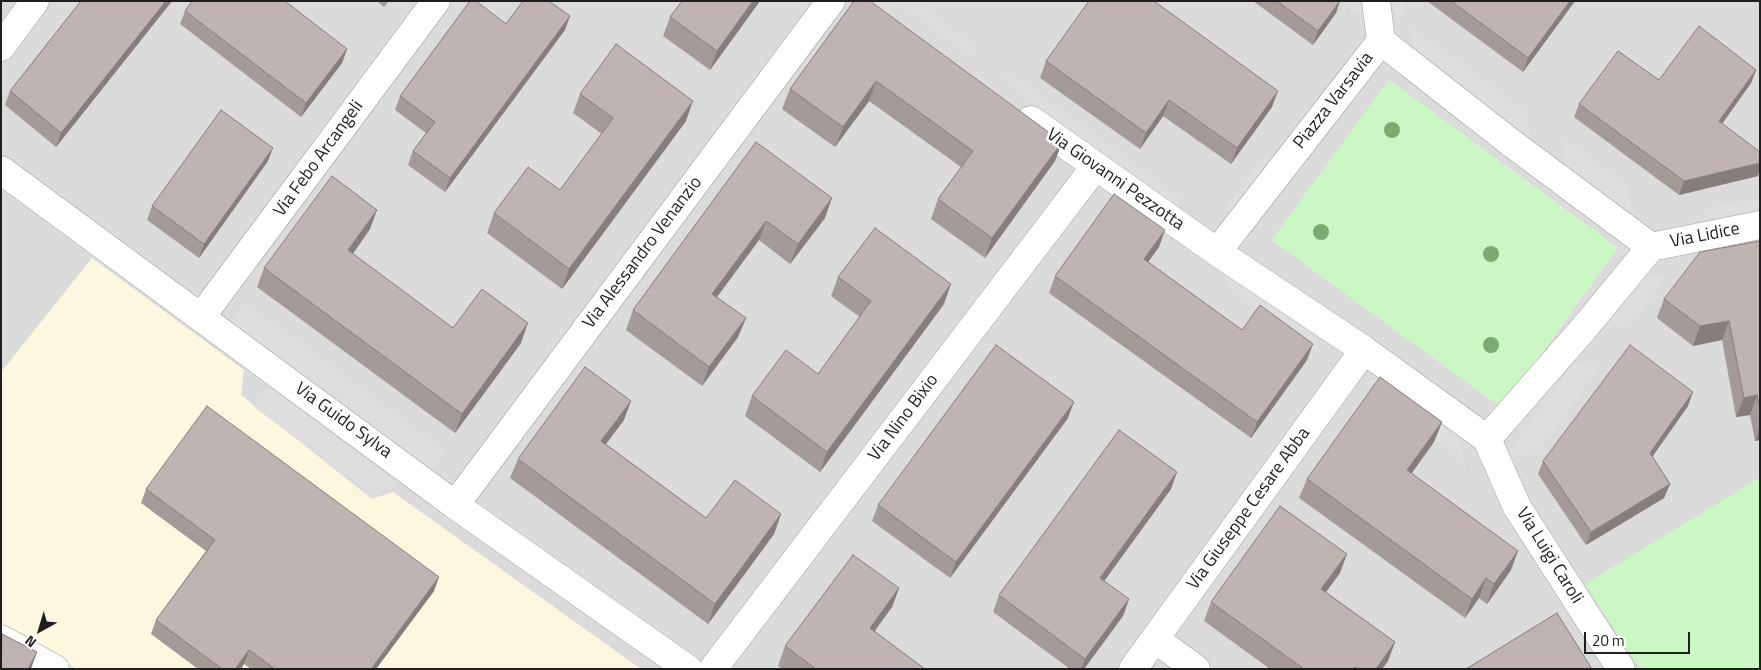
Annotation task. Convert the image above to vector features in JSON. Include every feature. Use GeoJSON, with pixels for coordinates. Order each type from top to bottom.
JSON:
{"type":"FeatureCollection","features":[{"type":"Feature","properties":{"kind":"street"},"geometry":{"type":"LineString","coordinates":[[1,46],[35,1]]}},
{"type":"Feature","properties":{"kind":"street","name":"Via Febo Arcangeli"},"geometry":{"type":"LineString","coordinates":[[201,317],[436,1]]}},
{"type":"Feature","properties":{"kind":"street","name":"Via Alessandro Venanzio"},"geometry":{"type":"LineString","coordinates":[[455,504],[831,1]]}},
{"type":"Feature","properties":{"kind":"street"},"geometry":{"type":"LineString","coordinates":[[1376,1],[1381,41]]}},
{"type":"Feature","properties":{"kind":"street","name":"Piazza Varsavia"},"geometry":{"type":"LineString","coordinates":[[1218,252],[1381,41],[1510,142],[1651,247]]}},
{"type":"Feature","properties":{"kind":"street","name":"Via Giovanni Pezzotta"},"geometry":{"type":"LineString","coordinates":[[1009,104],[1095,167],[1218,252]]}},
{"type":"Feature","properties":{"kind":"street","name":"Via Nino Bixio"},"geometry":{"type":"LineString","coordinates":[[713,669],[1095,167]]}},
{"type":"Feature","properties":{"kind":"street","name":"Via Guido Sylva"},"geometry":{"type":"LineString","coordinates":[[1,170],[455,504],[688,669]]}},
{"type":"Feature","properties":{"kind":"street","name":"Via Lidice"},"geometry":{"type":"LineString","coordinates":[[1651,247],[1760,225]]}},
{"type":"Feature","properties":{"kind":"street"},"geometry":{"type":"LineString","coordinates":[[1218,252],[1364,350],[1487,439],[1585,328],[1651,247]]}},
{"type":"Feature","properties":{"kind":"street","name":"Via Giuseppe Cesare Abba"},"geometry":{"type":"LineString","coordinates":[[1133,669],[1364,350]]}},
{"type":"Feature","properties":{"kind":"street","name":"Via Luigi Caroli"},"geometry":{"type":"LineString","coordinates":[[1487,439],[1517,507],[1621,669]]}},
{"type":"Feature","properties":{"kind":"street"},"geometry":{"type":"LineString","coordinates":[[1,639],[55,669]]}},
{"type":"Feature","properties":{"kind":"street"},"geometry":{"type":"LineString","coordinates":[[1155,639],[1196,669]]}},
{"type":"Feature","properties":{"kind":"shaded area"},"geometry":{"type":"Polygon","coordinates":[[[1,1],[1760,1],[1760,478],[1586,584],[1640,669],[1,669],[1,1]],[[1389,80],[1272,240],[1502,408],[1618,248],[1389,80]]]}},
{"type":"Feature","properties":{"kind":"shaded area"},"geometry":{"type":"Polygon","coordinates":[[[897,1],[915,1],[979,48],[972,58],[897,1]]]}},
{"type":"Feature","properties":{"kind":"shaded area"},"geometry":{"type":"Polygon","coordinates":[[[1349,1],[1360,1],[1362,11],[1351,13],[1349,1]]]}},
{"type":"Feature","properties":{"kind":"shaded area"},"geometry":{"type":"Polygon","coordinates":[[[1393,1],[1404,1],[1406,15],[1395,16],[1393,1]]]}},
{"type":"Feature","properties":{"kind":"shaded area"},"geometry":{"type":"Polygon","coordinates":[[[1410,26],[1527,111],[1531,147],[1415,60],[1410,26]]]}},
{"type":"Feature","properties":{"kind":"shaded area"},"geometry":{"type":"Polygon","coordinates":[[[1010,72],[1180,197],[1173,206],[1003,80],[1010,72]]]}},
{"type":"Feature","properties":{"kind":"shaded area"},"geometry":{"type":"Polygon","coordinates":[[[1562,137],[1628,185],[1632,213],[1638,219],[1616,210],[1567,173],[1562,137]]]}},
{"type":"Feature","properties":{"kind":"shaded area"},"geometry":{"type":"Polygon","coordinates":[[[1293,156],[1256,208],[1222,213],[1261,160],[1293,156]]]}},
{"type":"Feature","properties":{"kind":"shaded area"},"geometry":{"type":"Polygon","coordinates":[[[1760,199],[1760,210],[1701,220],[1706,208],[1760,199]]]}},
{"type":"Feature","properties":{"kind":"shaded area"},"geometry":{"type":"Polygon","coordinates":[[[1223,253],[1314,320],[1318,353],[1227,286],[1223,253]]]}},
{"type":"Feature","properties":{"kind":"shaded area"},"geometry":{"type":"Polygon","coordinates":[[[92,258],[244,370],[241,395],[372,499],[393,492],[641,669],[77,669],[1,627],[1,372],[92,258]]]}},
{"type":"Feature","properties":{"kind":"shaded area"},"geometry":{"type":"Polygon","coordinates":[[[1645,273],[1647,276],[1663,275],[1665,278],[1631,326],[1600,329],[1645,273]]]}},
{"type":"Feature","properties":{"kind":"shaded area"},"geometry":{"type":"Polygon","coordinates":[[[245,302],[447,451],[432,471],[231,322],[245,302]]]}},
{"type":"Feature","properties":{"kind":"shaded area"},"geometry":{"type":"Polygon","coordinates":[[[1575,362],[1579,365],[1597,366],[1599,368],[1538,454],[1511,456],[1504,462],[1506,456],[1575,362]]]}},
{"type":"Feature","properties":{"kind":"shaded area"},"geometry":{"type":"Polygon","coordinates":[[[1392,378],[1459,428],[1466,473],[1455,454],[1397,412],[1392,378]]]}},
{"type":"Feature","properties":{"kind":"shaded area"},"geometry":{"type":"Polygon","coordinates":[[[269,387],[397,483],[375,496],[254,407],[269,387]]]}},
{"type":"Feature","properties":{"kind":"green space"},"geometry":{"type":"Polygon","coordinates":[[[1389,80],[1618,248],[1502,408],[1272,240],[1389,80]]]}},
{"type":"Feature","properties":{"kind":"green space"},"geometry":{"type":"Polygon","coordinates":[[[1760,478],[1760,669],[1640,669],[1585,584],[1760,478]]]}},
{"type":"Feature","properties":{"kind":"building"},"geometry":{"type":"Polygon","coordinates":[[[81,1],[166,1],[61,133],[10,91],[81,1]]]}},
{"type":"Feature","properties":{"kind":"building"},"geometry":{"type":"Polygon","coordinates":[[[192,1],[285,1],[347,49],[306,103],[185,11],[192,1]]]}},
{"type":"Feature","properties":{"kind":"building"},"geometry":{"type":"Polygon","coordinates":[[[470,1],[476,1],[506,24],[523,1],[549,1],[570,16],[450,178],[413,151],[435,122],[400,96],[470,1]]]}},
{"type":"Feature","properties":{"kind":"building"},"geometry":{"type":"Polygon","coordinates":[[[682,1],[753,1],[717,51],[670,17],[682,1]]]}},
{"type":"Feature","properties":{"kind":"building"},"geometry":{"type":"Polygon","coordinates":[[[854,1],[870,1],[1062,142],[992,238],[938,199],[973,151],[876,81],[843,127],[790,89],[854,1]]]}},
{"type":"Feature","properties":{"kind":"building"},"geometry":{"type":"Polygon","coordinates":[[[1089,1],[1154,1],[1278,91],[1237,148],[1169,100],[1146,133],[1046,61],[1089,1]]]}},
{"type":"Feature","properties":{"kind":"building"},"geometry":{"type":"Polygon","coordinates":[[[1277,1],[1340,1],[1318,31],[1277,1]]]}},
{"type":"Feature","properties":{"kind":"building"},"geometry":{"type":"Polygon","coordinates":[[[1451,1],[1570,1],[1528,58],[1451,1]]]}},
{"type":"Feature","properties":{"kind":"building"},"geometry":{"type":"Polygon","coordinates":[[[1699,26],[1756,70],[1719,121],[1760,152],[1760,163],[1684,181],[1579,104],[1618,51],[1659,80],[1699,26]]]}},
{"type":"Feature","properties":{"kind":"building"},"geometry":{"type":"Polygon","coordinates":[[[616,44],[693,101],[569,269],[494,213],[528,167],[560,190],[613,118],[580,94],[616,44]]]}},
{"type":"Feature","properties":{"kind":"building"},"geometry":{"type":"Polygon","coordinates":[[[221,110],[273,148],[204,244],[152,206],[221,110]]]}},
{"type":"Feature","properties":{"kind":"building"},"geometry":{"type":"Polygon","coordinates":[[[756,142],[832,198],[798,244],[766,221],[712,294],[746,318],[709,367],[633,310],[756,142]]]}},
{"type":"Feature","properties":{"kind":"building"},"geometry":{"type":"Polygon","coordinates":[[[332,176],[377,210],[348,250],[453,328],[482,289],[528,323],[462,414],[264,268],[332,176]]]}},
{"type":"Feature","properties":{"kind":"building"},"geometry":{"type":"Polygon","coordinates":[[[1114,194],[1165,230],[1144,259],[1242,330],[1260,305],[1313,344],[1257,422],[1055,276],[1114,194]]]}},
{"type":"Feature","properties":{"kind":"building"},"geometry":{"type":"Polygon","coordinates":[[[875,228],[951,284],[827,452],[752,396],[786,350],[818,374],[871,301],[838,277],[875,228]]]}},
{"type":"Feature","properties":{"kind":"building"},"geometry":{"type":"Polygon","coordinates":[[[1760,241],[1760,409],[1757,395],[1744,398],[1729,321],[1700,326],[1664,299],[1700,252],[1760,241]]]}},
{"type":"Feature","properties":{"kind":"building"},"geometry":{"type":"Polygon","coordinates":[[[996,345],[1074,402],[956,562],[878,505],[996,345]]]}},
{"type":"Feature","properties":{"kind":"building"},"geometry":{"type":"Polygon","coordinates":[[[1630,345],[1693,392],[1650,453],[1670,484],[1591,532],[1543,461],[1630,345]]]}},
{"type":"Feature","properties":{"kind":"building"},"geometry":{"type":"Polygon","coordinates":[[[585,367],[631,401],[601,441],[706,518],[735,480],[781,514],[715,604],[518,459],[585,367]]]}},
{"type":"Feature","properties":{"kind":"building"},"geometry":{"type":"Polygon","coordinates":[[[1380,377],[1442,422],[1407,470],[1518,551],[1494,584],[1486,578],[1472,599],[1307,479],[1380,377]]]}},
{"type":"Feature","properties":{"kind":"building"},"geometry":{"type":"Polygon","coordinates":[[[207,406],[439,577],[371,669],[275,669],[249,650],[235,669],[222,669],[156,620],[215,540],[146,489],[207,406]]]}},
{"type":"Feature","properties":{"kind":"building"},"geometry":{"type":"Polygon","coordinates":[[[1119,430],[1177,472],[1100,578],[1129,599],[1085,659],[999,595],[1119,430]]]}},
{"type":"Feature","properties":{"kind":"building"},"geometry":{"type":"Polygon","coordinates":[[[1280,506],[1347,554],[1321,589],[1395,642],[1376,669],[1358,669],[1355,667],[1353,669],[1304,669],[1211,602],[1280,506]]]}},
{"type":"Feature","properties":{"kind":"building"},"geometry":{"type":"Polygon","coordinates":[[[853,555],[899,588],[870,628],[925,669],[816,669],[785,646],[853,555]]]}},
{"type":"Feature","properties":{"kind":"building"},"geometry":{"type":"Polygon","coordinates":[[[1557,613],[1592,669],[1466,669],[1557,613]]]}},
{"type":"Feature","properties":{"kind":"building"},"geometry":{"type":"Polygon","coordinates":[[[2,634],[37,652],[28,669],[1,669],[2,634]]]}}]}
